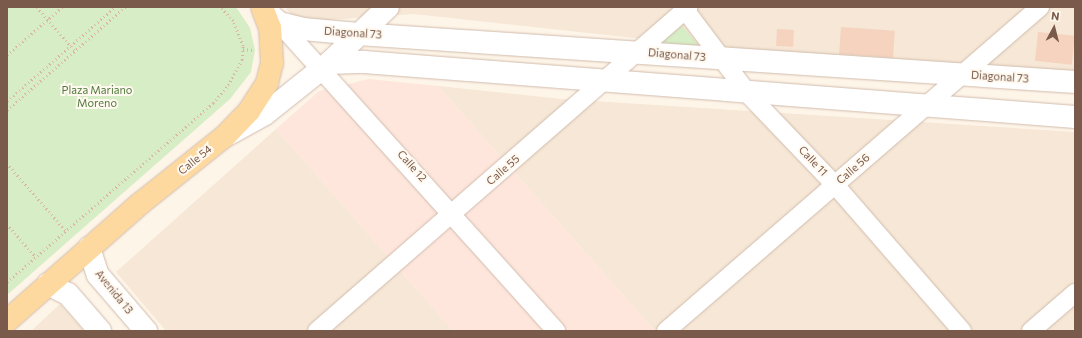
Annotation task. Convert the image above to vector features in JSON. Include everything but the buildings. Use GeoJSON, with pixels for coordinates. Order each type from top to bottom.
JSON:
{"type":"FeatureCollection","features":[{"type":"Feature","properties":{"kind":"main road","name":"Calle 54"},"geometry":{"type":"LineString","coordinates":[[7,321],[89,248],[225,136],[265,114],[326,65],[388,7]]}},
{"type":"Feature","properties":{"kind":"main road","name":"Diagonal 73"},"geometry":{"type":"LineString","coordinates":[[268,13],[303,29],[358,34],[638,51],[722,59],[1075,82]]}},
{"type":"Feature","properties":{"kind":"main road"},"geometry":{"type":"LineString","coordinates":[[225,136],[260,97],[270,75],[273,43],[268,13]]}},
{"type":"Feature","properties":{"kind":"main road"},"geometry":{"type":"LineString","coordinates":[[326,65],[606,80],[749,95],[1075,117]]}},
{"type":"Feature","properties":{"kind":"main road","name":"Avenida 13"},"geometry":{"type":"LineString","coordinates":[[89,248],[98,275],[146,331]]}},
{"type":"Feature","properties":{"kind":"main road"},"geometry":{"type":"LineString","coordinates":[[48,284],[68,294],[100,331]]}},
{"type":"Feature","properties":{"kind":"street","name":"Calle 56"},"geometry":{"type":"LineString","coordinates":[[666,331],[1040,7]]}},
{"type":"Feature","properties":{"kind":"street","name":"Calle 55"},"geometry":{"type":"LineString","coordinates":[[317,331],[606,80],[685,8]]}},
{"type":"Feature","properties":{"kind":"street","name":"Calle 11"},"geometry":{"type":"LineString","coordinates":[[685,8],[749,95],[835,185],[962,331]]}},
{"type":"Feature","properties":{"kind":"street","name":"Calle 12"},"geometry":{"type":"LineString","coordinates":[[268,13],[326,65],[556,331]]}},
{"type":"Feature","properties":{"kind":"street"},"geometry":{"type":"LineString","coordinates":[[1031,331],[1075,293]]}},
{"type":"Feature","properties":{"kind":"path"},"geometry":{"type":"LineString","coordinates":[[37,7],[75,51]]}},
{"type":"Feature","properties":{"kind":"path"},"geometry":{"type":"LineString","coordinates":[[7,55],[62,7]]}},
{"type":"Feature","properties":{"kind":"path"},"geometry":{"type":"LineString","coordinates":[[7,101],[115,7]]}},
{"type":"Feature","properties":{"kind":"path"},"geometry":{"type":"LineString","coordinates":[[7,110],[125,7]]}},
{"type":"Feature","properties":{"kind":"path"},"geometry":{"type":"LineString","coordinates":[[7,282],[213,103],[228,85],[242,60],[243,46],[233,21],[220,7]]}},
{"type":"Feature","properties":{"kind":"path"},"geometry":{"type":"LineString","coordinates":[[7,163],[66,231]]}},
{"type":"Feature","properties":{"kind":"path"},"geometry":{"type":"LineString","coordinates":[[7,224],[36,257]]}},
{"type":"Feature","properties":{"kind":"shaded area"},"geometry":{"type":"Polygon","coordinates":[[[285,7],[1075,7],[1075,73],[745,50],[414,14],[298,22],[285,7]]]}},
{"type":"Feature","properties":{"kind":"shaded area"},"geometry":{"type":"Polygon","coordinates":[[[369,79],[438,86],[655,331],[453,331],[276,129],[319,91],[369,79]]]}},
{"type":"Feature","properties":{"kind":"shaded area"},"geometry":{"type":"Polygon","coordinates":[[[438,86],[562,99],[1075,132],[1075,331],[655,331],[438,86]]]}},
{"type":"Feature","properties":{"kind":"shaded area"},"geometry":{"type":"Polygon","coordinates":[[[276,129],[453,331],[166,331],[116,272],[276,129]]]}},
{"type":"Feature","properties":{"kind":"shaded area"},"geometry":{"type":"Polygon","coordinates":[[[60,304],[84,331],[31,331],[60,304]]]}},
{"type":"Feature","properties":{"kind":"green space","name":"Plaza Mariano Moreno"},"geometry":{"type":"Polygon","coordinates":[[[7,7],[236,7],[250,28],[255,50],[251,72],[230,99],[7,295],[7,7]]]}},
{"type":"Feature","properties":{"kind":"green space"},"geometry":{"type":"Polygon","coordinates":[[[682,26],[702,49],[656,46],[678,27],[682,26]]]}}]}
